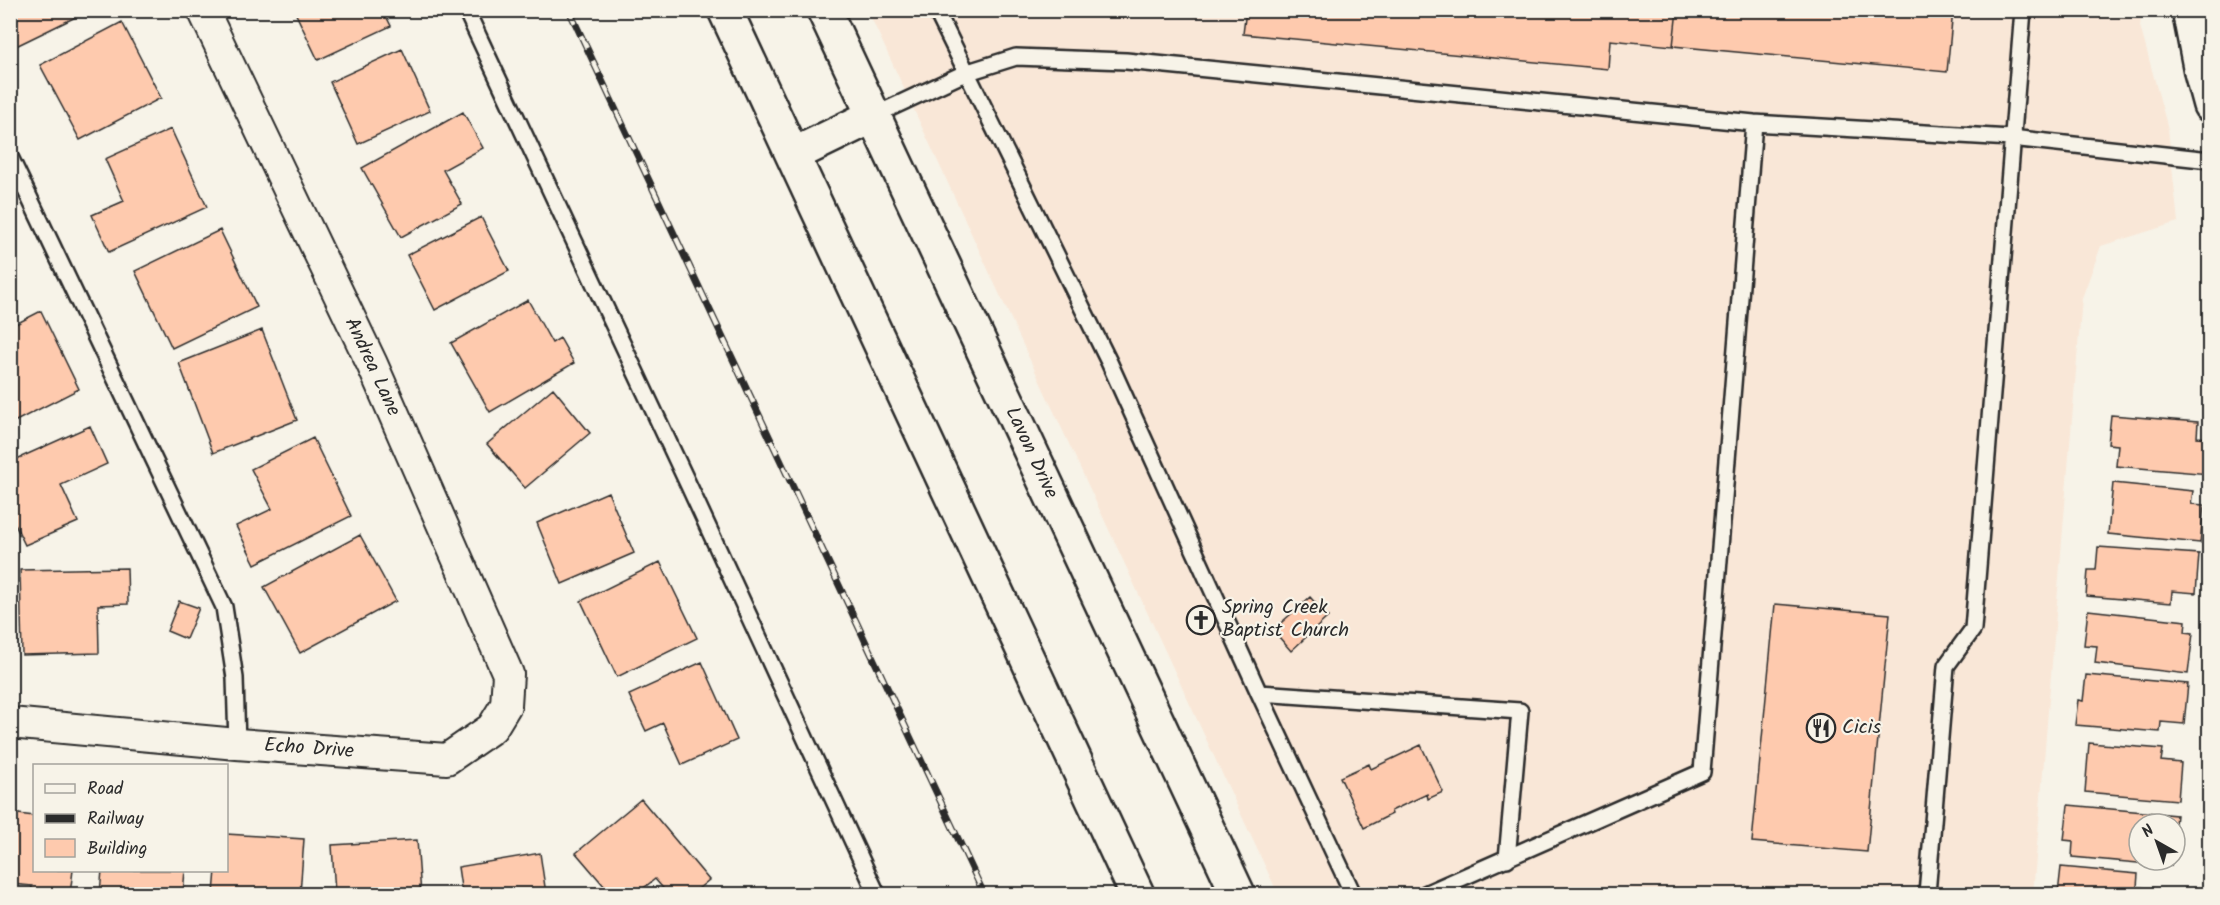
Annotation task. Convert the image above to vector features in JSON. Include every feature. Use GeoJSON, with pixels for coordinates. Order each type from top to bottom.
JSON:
{"type":"FeatureCollection","features":[{"type":"Feature","properties":{"kind":"main road"},"geometry":{"type":"LineString","coordinates":[[725,10],[1137,894]]}},
{"type":"Feature","properties":{"kind":"main road","name":"Lavon Drive"},"geometry":{"type":"LineString","coordinates":[[824,10],[1238,894]]}},
{"type":"Feature","properties":{"kind":"main road"},"geometry":{"type":"LineString","coordinates":[[2189,10],[2210,105]]}},
{"type":"Feature","properties":{"kind":"main road"},"geometry":{"type":"LineString","coordinates":[[793,155],[873,116]]}},
{"type":"Feature","properties":{"kind":"street","name":"Andrea Lane"},"geometry":{"type":"LineString","coordinates":[[203,10],[372,364],[508,674],[506,705],[492,728]]}},
{"type":"Feature","properties":{"kind":"street","name":"Echo Drive"},"geometry":{"type":"LineString","coordinates":[[10,723],[237,744],[447,759],[492,728]]}},
{"type":"Feature","properties":{"kind":"lane"},"geometry":{"type":"LineString","coordinates":[[466,10],[877,894]]}},
{"type":"Feature","properties":{"kind":"lane"},"geometry":{"type":"LineString","coordinates":[[936,10],[1109,362],[1353,894]]}},
{"type":"Feature","properties":{"kind":"lane"},"geometry":{"type":"LineString","coordinates":[[1927,894],[1946,666],[1973,629],[2023,10]]}},
{"type":"Feature","properties":{"kind":"lane"},"geometry":{"type":"LineString","coordinates":[[873,116],[965,73],[1016,57],[1126,61],[1755,123],[2011,138],[2210,160]]}},
{"type":"Feature","properties":{"kind":"lane"},"geometry":{"type":"LineString","coordinates":[[1425,894],[1702,772],[1755,123]]}},
{"type":"Feature","properties":{"kind":"lane"},"geometry":{"type":"LineString","coordinates":[[10,157],[224,607],[235,678],[237,744]]}},
{"type":"Feature","properties":{"kind":"lane"},"geometry":{"type":"LineString","coordinates":[[1259,693],[1520,711],[1507,859]]}},
{"type":"Feature","properties":{"kind":"shaded area"},"geometry":{"type":"Polygon","coordinates":[[[868,11],[2142,11],[2140,26],[2168,129],[2178,222],[2101,246],[2082,298],[2033,894],[1278,894],[868,11]]]}},
{"type":"Feature","properties":{"kind":"building"},"geometry":{"type":"Polygon","coordinates":[[[10,10],[90,10],[12,48],[10,10]]]}},
{"type":"Feature","properties":{"kind":"building"},"geometry":{"type":"Polygon","coordinates":[[[294,10],[383,10],[391,26],[318,60],[294,10]]]}},
{"type":"Feature","properties":{"kind":"building"},"geometry":{"type":"Polygon","coordinates":[[[1246,10],[1677,10],[1673,46],[1610,40],[1608,69],[1243,34],[1246,10]]]}},
{"type":"Feature","properties":{"kind":"building"},"geometry":{"type":"Polygon","coordinates":[[[1677,10],[1953,10],[1947,72],[1673,46],[1677,10]]]}},
{"type":"Feature","properties":{"kind":"building"},"geometry":{"type":"Polygon","coordinates":[[[122,22],[161,98],[80,140],[40,65],[122,22]]]}},
{"type":"Feature","properties":{"kind":"building"},"geometry":{"type":"Polygon","coordinates":[[[402,49],[430,111],[358,144],[330,82],[402,49]]]}},
{"type":"Feature","properties":{"kind":"building"},"geometry":{"type":"Polygon","coordinates":[[[463,112],[483,148],[443,170],[462,204],[401,237],[362,168],[463,112]]]}},
{"type":"Feature","properties":{"kind":"building"},"geometry":{"type":"Polygon","coordinates":[[[171,129],[207,207],[109,252],[92,215],[124,201],[105,159],[171,129]]]}},
{"type":"Feature","properties":{"kind":"building"},"geometry":{"type":"Polygon","coordinates":[[[481,217],[509,271],[435,310],[407,255],[481,217]]]}},
{"type":"Feature","properties":{"kind":"building"},"geometry":{"type":"Polygon","coordinates":[[[220,230],[257,307],[172,348],[135,271],[220,230]]]}},
{"type":"Feature","properties":{"kind":"building"},"geometry":{"type":"Polygon","coordinates":[[[528,300],[552,343],[560,338],[574,363],[490,412],[451,343],[528,300]]]}},
{"type":"Feature","properties":{"kind":"building"},"geometry":{"type":"Polygon","coordinates":[[[41,311],[79,389],[10,424],[10,327],[41,311]]]}},
{"type":"Feature","properties":{"kind":"building"},"geometry":{"type":"Polygon","coordinates":[[[262,330],[297,420],[213,453],[179,363],[262,330]]]}},
{"type":"Feature","properties":{"kind":"building"},"geometry":{"type":"Polygon","coordinates":[[[553,388],[590,433],[525,488],[487,444],[553,388]]]}},
{"type":"Feature","properties":{"kind":"building"},"geometry":{"type":"Polygon","coordinates":[[[2111,415],[2198,422],[2197,437],[2210,438],[2210,474],[2116,466],[2118,445],[2108,444],[2111,415]]]}},
{"type":"Feature","properties":{"kind":"building"},"geometry":{"type":"Polygon","coordinates":[[[90,426],[107,464],[61,485],[78,522],[25,545],[10,514],[10,462],[90,426]]]}},
{"type":"Feature","properties":{"kind":"building"},"geometry":{"type":"Polygon","coordinates":[[[313,438],[351,516],[255,564],[236,526],[272,509],[251,469],[313,438]]]}},
{"type":"Feature","properties":{"kind":"building"},"geometry":{"type":"Polygon","coordinates":[[[2113,483],[2193,491],[2191,504],[2204,505],[2200,543],[2108,534],[2113,483]]]}},
{"type":"Feature","properties":{"kind":"building"},"geometry":{"type":"Polygon","coordinates":[[[608,492],[634,553],[562,584],[537,523],[608,492]]]}},
{"type":"Feature","properties":{"kind":"building"},"geometry":{"type":"Polygon","coordinates":[[[360,535],[396,601],[300,653],[264,587],[360,535]]]}},
{"type":"Feature","properties":{"kind":"building"},"geometry":{"type":"Polygon","coordinates":[[[2098,547],[2199,554],[2196,593],[2172,591],[2171,603],[2086,596],[2088,570],[2096,570],[2098,547]]]}},
{"type":"Feature","properties":{"kind":"building"},"geometry":{"type":"Polygon","coordinates":[[[660,562],[697,638],[617,677],[581,601],[660,562]]]}},
{"type":"Feature","properties":{"kind":"building"},"geometry":{"type":"Polygon","coordinates":[[[127,568],[128,604],[98,605],[99,653],[22,655],[20,570],[127,568]]]}},
{"type":"Feature","properties":{"kind":"building"},"geometry":{"type":"Polygon","coordinates":[[[1310,597],[1328,617],[1291,651],[1273,630],[1310,597]]]}},
{"type":"Feature","properties":{"kind":"building"},"geometry":{"type":"Polygon","coordinates":[[[179,601],[199,608],[186,639],[167,631],[179,601]]]}},
{"type":"Feature","properties":{"kind":"building","name":"Cicis"},"geometry":{"type":"Polygon","coordinates":[[[1775,604],[1890,614],[1867,852],[1752,842],[1775,604]]]}},
{"type":"Feature","properties":{"kind":"building"},"geometry":{"type":"Polygon","coordinates":[[[2088,610],[2186,621],[2185,632],[2193,633],[2188,674],[2095,663],[2097,646],[2084,645],[2088,610]]]}},
{"type":"Feature","properties":{"kind":"building"},"geometry":{"type":"Polygon","coordinates":[[[702,662],[737,740],[682,765],[663,723],[646,731],[629,695],[702,662]]]}},
{"type":"Feature","properties":{"kind":"building"},"geometry":{"type":"Polygon","coordinates":[[[2086,675],[2188,684],[2184,724],[2161,722],[2160,732],[2075,725],[2078,700],[2083,701],[2086,675]]]}},
{"type":"Feature","properties":{"kind":"building"},"geometry":{"type":"Polygon","coordinates":[[[2089,743],[2163,749],[2161,761],[2181,763],[2178,800],[2085,792],[2089,743]]]}},
{"type":"Feature","properties":{"kind":"building"},"geometry":{"type":"Polygon","coordinates":[[[1421,745],[1443,792],[1428,799],[1427,794],[1391,811],[1392,814],[1364,828],[1340,777],[1369,764],[1371,769],[1421,745]]]}},
{"type":"Feature","properties":{"kind":"building"},"geometry":{"type":"Polygon","coordinates":[[[641,799],[709,880],[692,894],[668,894],[655,879],[636,894],[611,894],[576,853],[641,799]]]}},
{"type":"Feature","properties":{"kind":"building"},"geometry":{"type":"Polygon","coordinates":[[[2068,805],[2144,812],[2127,812],[2127,862],[2072,857],[2073,841],[2064,840],[2068,805]]]}},
{"type":"Feature","properties":{"kind":"building"},"geometry":{"type":"Polygon","coordinates":[[[10,813],[33,816],[33,872],[73,872],[70,894],[31,894],[32,886],[10,884],[10,813]]]}},
{"type":"Feature","properties":{"kind":"building"},"geometry":{"type":"Polygon","coordinates":[[[228,834],[304,839],[300,894],[214,894],[216,872],[228,872],[228,834]]]}},
{"type":"Feature","properties":{"kind":"building"},"geometry":{"type":"Polygon","coordinates":[[[417,840],[421,894],[335,894],[332,845],[417,840]]]}},
{"type":"Feature","properties":{"kind":"building"},"geometry":{"type":"Polygon","coordinates":[[[540,853],[546,894],[462,894],[458,867],[540,853]]]}},
{"type":"Feature","properties":{"kind":"building"},"geometry":{"type":"Polygon","coordinates":[[[2061,867],[2138,874],[2137,887],[2170,890],[2169,894],[2058,894],[2061,867]]]}},
{"type":"Feature","properties":{"kind":"building"},"geometry":{"type":"Polygon","coordinates":[[[102,872],[185,872],[183,894],[100,894],[102,872]]]}},
{"type":"Feature","properties":{"kind":"railway"},"geometry":{"type":"LineString","coordinates":[[569,10],[984,894]]}},
{"type":"Feature","properties":{"kind":"place","name":"Spring Creek Baptist Church"},"geometry":{"type":"Point","coordinates":[1201,620]}},
{"type":"Feature","properties":{"kind":"place","name":"Cicis"},"geometry":{"type":"Point","coordinates":[1821,728]}}]}
